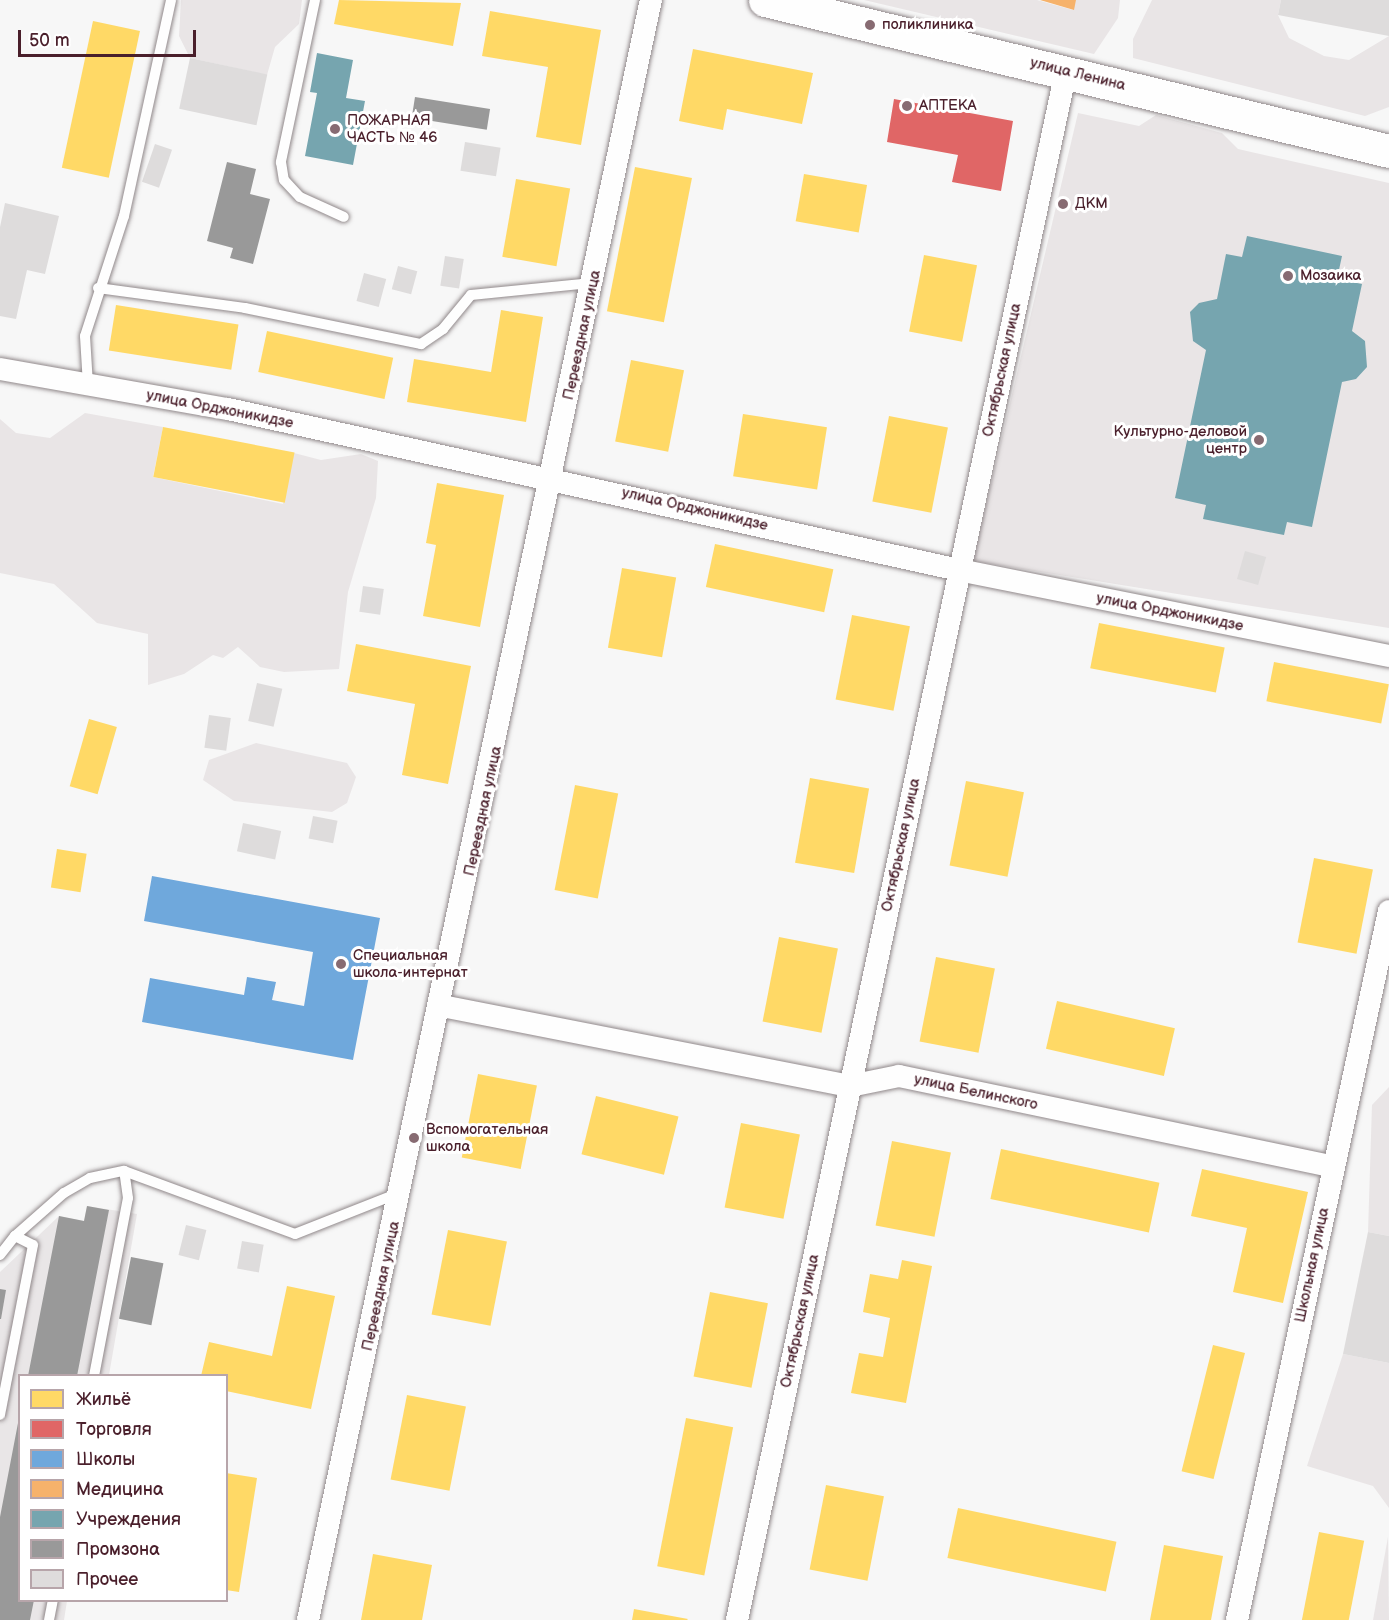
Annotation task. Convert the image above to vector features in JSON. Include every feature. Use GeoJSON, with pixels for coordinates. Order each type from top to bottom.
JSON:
{"type":"FeatureCollection","features":[{"type":"Feature","properties":{"kind":"main road","name":"улица Ленина"},"geometry":{"type":"LineString","coordinates":[[765,0],[1389,151]]}},
{"type":"Feature","properties":{"kind":"street","name":"Переездная улица"},"geometry":{"type":"LineString","coordinates":[[308,1620],[442,1006],[651,0]]}},
{"type":"Feature","properties":{"kind":"street","name":"Октябрьская улица"},"geometry":{"type":"LineString","coordinates":[[737,1620],[1066,71]]}},
{"type":"Feature","properties":{"kind":"street","name":"улица Орджоникидзе"},"geometry":{"type":"LineString","coordinates":[[0,369],[552,477],[959,570],[1389,656]]}},
{"type":"Feature","properties":{"kind":"street","name":"Школьная улица"},"geometry":{"type":"LineString","coordinates":[[1237,1620],[1389,911]]}},
{"type":"Feature","properties":{"kind":"street","name":"улица Белинского"},"geometry":{"type":"LineString","coordinates":[[442,1006],[850,1086],[899,1076],[1333,1167]]}},
{"type":"Feature","properties":{"kind":"lane"},"geometry":{"type":"LineString","coordinates":[[88,385],[85,336],[98,288],[124,216],[171,0]]}},
{"type":"Feature","properties":{"kind":"lane"},"geometry":{"type":"LineString","coordinates":[[315,0],[281,162],[284,180],[300,197],[344,217]]}},
{"type":"Feature","properties":{"kind":"lane"},"geometry":{"type":"LineString","coordinates":[[98,288],[245,308],[421,344],[443,329],[471,295],[592,283]]}},
{"type":"Feature","properties":{"kind":"lane"},"geometry":{"type":"LineString","coordinates":[[0,1256],[15,1236],[64,1192],[90,1178],[124,1171],[295,1234],[402,1192]]}},
{"type":"Feature","properties":{"kind":"lane"},"geometry":{"type":"LineString","coordinates":[[94,1374],[128,1198],[124,1171]]}},
{"type":"Feature","properties":{"kind":"lane"},"geometry":{"type":"LineString","coordinates":[[0,1415],[33,1245],[15,1236]]}},
{"type":"Feature","properties":{"kind":"lane"},"geometry":{"type":"LineString","coordinates":[[49,1620],[53,1602]]}},
{"type":"Feature","properties":{"kind":"shaded area"},"geometry":{"type":"Polygon","coordinates":[[[181,0],[302,0],[299,24],[275,47],[267,75],[190,58],[179,36],[181,0]]]}},
{"type":"Feature","properties":{"kind":"shaded area"},"geometry":{"type":"Polygon","coordinates":[[[864,0],[1037,0],[1073,10],[1076,0],[1120,0],[1118,18],[1094,54],[864,0]]]}},
{"type":"Feature","properties":{"kind":"shaded area"},"geometry":{"type":"Polygon","coordinates":[[[1152,0],[1281,0],[1278,15],[1289,38],[1324,56],[1349,60],[1389,36],[1389,107],[1365,116],[1133,58],[1133,39],[1152,0]]]}},
{"type":"Feature","properties":{"kind":"shaded area"},"geometry":{"type":"Polygon","coordinates":[[[1078,113],[1139,126],[1156,115],[1222,133],[1238,149],[1389,183],[1389,628],[973,561],[1078,113]]]}},
{"type":"Feature","properties":{"kind":"shaded area"},"geometry":{"type":"Polygon","coordinates":[[[85,413],[163,427],[153,477],[283,504],[294,453],[321,460],[361,454],[378,461],[376,498],[348,592],[339,669],[284,672],[260,667],[238,647],[223,658],[213,655],[184,674],[148,685],[148,634],[97,623],[54,584],[0,573],[0,419],[16,433],[50,438],[85,413]]]}},
{"type":"Feature","properties":{"kind":"shaded area"},"geometry":{"type":"Polygon","coordinates":[[[256,743],[347,763],[356,777],[347,803],[332,812],[234,801],[203,780],[209,760],[256,743]]]}},
{"type":"Feature","properties":{"kind":"shaded area"},"geometry":{"type":"Polygon","coordinates":[[[1389,1087],[1389,1236],[1368,1232],[1372,1105],[1389,1087]]]}},
{"type":"Feature","properties":{"kind":"shaded area"},"geometry":{"type":"Polygon","coordinates":[[[87,1206],[137,1214],[109,1374],[18,1374],[18,1602],[67,1602],[64,1620],[0,1620],[0,1272],[59,1216],[84,1221],[87,1206]]]}},
{"type":"Feature","properties":{"kind":"shaded area"},"geometry":{"type":"Polygon","coordinates":[[[1343,1354],[1389,1363],[1389,1508],[1373,1486],[1307,1466],[1343,1354]]]}},
{"type":"Feature","properties":{"kind":"shaded area"},"geometry":{"type":"Polygon","coordinates":[[[1388,1537],[1389,1620],[1373,1620],[1388,1537]]]}},
{"type":"Feature","properties":{"kind":"building: Жильё"},"geometry":{"type":"Polygon","coordinates":[[[339,0],[461,3],[453,46],[334,24],[339,0]]]}},
{"type":"Feature","properties":{"kind":"building: Жильё"},"geometry":{"type":"Polygon","coordinates":[[[490,11],[601,30],[581,145],[536,137],[548,67],[482,56],[490,11]]]}},
{"type":"Feature","properties":{"kind":"building: Жильё"},"geometry":{"type":"Polygon","coordinates":[[[93,21],[140,31],[109,178],[62,168],[93,21]]]}},
{"type":"Feature","properties":{"kind":"building: Жильё"},"geometry":{"type":"Polygon","coordinates":[[[693,49],[813,73],[802,124],[727,109],[723,130],[679,121],[693,49]]]}},
{"type":"Feature","properties":{"kind":"building: Жильё"},"geometry":{"type":"Polygon","coordinates":[[[635,167],[692,178],[664,322],[607,311],[635,167]]]}},
{"type":"Feature","properties":{"kind":"building: Жильё"},"geometry":{"type":"Polygon","coordinates":[[[804,174],[867,185],[859,232],[796,221],[804,174]]]}},
{"type":"Feature","properties":{"kind":"building: Жильё"},"geometry":{"type":"Polygon","coordinates":[[[516,179],[570,189],[556,266],[502,257],[516,179]]]}},
{"type":"Feature","properties":{"kind":"building: Жильё"},"geometry":{"type":"Polygon","coordinates":[[[924,255],[977,265],[962,342],[909,332],[924,255]]]}},
{"type":"Feature","properties":{"kind":"building: Жильё"},"geometry":{"type":"Polygon","coordinates":[[[116,305],[238,324],[231,370],[109,350],[116,305]]]}},
{"type":"Feature","properties":{"kind":"building: Жильё"},"geometry":{"type":"Polygon","coordinates":[[[501,310],[543,317],[526,422],[407,402],[414,359],[491,372],[501,310]]]}},
{"type":"Feature","properties":{"kind":"building: Жильё"},"geometry":{"type":"Polygon","coordinates":[[[267,331],[393,358],[384,399],[258,372],[267,331]]]}},
{"type":"Feature","properties":{"kind":"building: Жильё"},"geometry":{"type":"Polygon","coordinates":[[[631,360],[684,370],[668,452],[615,441],[631,360]]]}},
{"type":"Feature","properties":{"kind":"building: Жильё"},"geometry":{"type":"Polygon","coordinates":[[[743,414],[827,427],[817,490],[733,476],[743,414]]]}},
{"type":"Feature","properties":{"kind":"building: Жильё"},"geometry":{"type":"Polygon","coordinates":[[[889,416],[948,427],[931,513],[872,501],[889,416]]]}},
{"type":"Feature","properties":{"kind":"building: Жильё"},"geometry":{"type":"Polygon","coordinates":[[[163,427],[295,453],[285,503],[153,477],[163,427]]]}},
{"type":"Feature","properties":{"kind":"building: Жильё"},"geometry":{"type":"Polygon","coordinates":[[[437,483],[504,495],[480,627],[423,616],[436,545],[426,543],[437,483]]]}},
{"type":"Feature","properties":{"kind":"building: Жильё"},"geometry":{"type":"Polygon","coordinates":[[[715,544],[833,569],[824,612],[706,587],[715,544]]]}},
{"type":"Feature","properties":{"kind":"building: Жильё"},"geometry":{"type":"Polygon","coordinates":[[[622,568],[676,578],[662,657],[608,648],[622,568]]]}},
{"type":"Feature","properties":{"kind":"building: Жильё"},"geometry":{"type":"Polygon","coordinates":[[[852,615],[910,626],[894,711],[836,699],[852,615]]]}},
{"type":"Feature","properties":{"kind":"building: Жильё"},"geometry":{"type":"Polygon","coordinates":[[[1099,623],[1225,647],[1216,693],[1090,668],[1099,623]]]}},
{"type":"Feature","properties":{"kind":"building: Жильё"},"geometry":{"type":"Polygon","coordinates":[[[356,644],[471,666],[448,784],[402,775],[415,704],[347,691],[356,644]]]}},
{"type":"Feature","properties":{"kind":"building: Жильё"},"geometry":{"type":"Polygon","coordinates":[[[1274,662],[1389,684],[1381,724],[1266,701],[1274,662]]]}},
{"type":"Feature","properties":{"kind":"building: Жильё"},"geometry":{"type":"Polygon","coordinates":[[[89,719],[117,727],[98,794],[70,786],[89,719]]]}},
{"type":"Feature","properties":{"kind":"building: Жильё"},"geometry":{"type":"Polygon","coordinates":[[[810,778],[869,788],[854,873],[795,863],[810,778]]]}},
{"type":"Feature","properties":{"kind":"building: Жильё"},"geometry":{"type":"Polygon","coordinates":[[[966,781],[1024,792],[1008,877],[950,865],[966,781]]]}},
{"type":"Feature","properties":{"kind":"building: Жильё"},"geometry":{"type":"Polygon","coordinates":[[[575,785],[618,793],[598,898],[555,890],[575,785]]]}},
{"type":"Feature","properties":{"kind":"building: Жильё"},"geometry":{"type":"Polygon","coordinates":[[[57,849],[87,854],[81,892],[51,888],[57,849]]]}},
{"type":"Feature","properties":{"kind":"building: Жильё"},"geometry":{"type":"Polygon","coordinates":[[[1314,858],[1373,869],[1356,954],[1298,942],[1314,858]]]}},
{"type":"Feature","properties":{"kind":"building: Жильё"},"geometry":{"type":"Polygon","coordinates":[[[779,937],[838,948],[821,1033],[763,1021],[779,937]]]}},
{"type":"Feature","properties":{"kind":"building: Жильё"},"geometry":{"type":"Polygon","coordinates":[[[936,957],[995,968],[978,1053],[920,1041],[936,957]]]}},
{"type":"Feature","properties":{"kind":"building: Жильё"},"geometry":{"type":"Polygon","coordinates":[[[1057,1001],[1175,1028],[1164,1076],[1046,1049],[1057,1001]]]}},
{"type":"Feature","properties":{"kind":"building: Жильё"},"geometry":{"type":"Polygon","coordinates":[[[478,1074],[537,1085],[521,1169],[462,1157],[478,1074]]]}},
{"type":"Feature","properties":{"kind":"building: Жильё"},"geometry":{"type":"Polygon","coordinates":[[[596,1096],[678,1117],[664,1175],[581,1154],[596,1096]]]}},
{"type":"Feature","properties":{"kind":"building: Жильё"},"geometry":{"type":"Polygon","coordinates":[[[741,1123],[800,1134],[783,1219],[725,1207],[741,1123]]]}},
{"type":"Feature","properties":{"kind":"building: Жильё"},"geometry":{"type":"Polygon","coordinates":[[[892,1141],[951,1152],[934,1237],[876,1225],[892,1141]]]}},
{"type":"Feature","properties":{"kind":"building: Жильё"},"geometry":{"type":"Polygon","coordinates":[[[1001,1149],[1159,1183],[1149,1233],[990,1199],[1001,1149]]]}},
{"type":"Feature","properties":{"kind":"building: Жильё"},"geometry":{"type":"Polygon","coordinates":[[[1202,1169],[1308,1192],[1283,1303],[1233,1292],[1247,1228],[1191,1216],[1202,1169]]]}},
{"type":"Feature","properties":{"kind":"building: Жильё"},"geometry":{"type":"Polygon","coordinates":[[[448,1230],[507,1241],[490,1326],[432,1314],[448,1230]]]}},
{"type":"Feature","properties":{"kind":"building: Жильё"},"geometry":{"type":"Polygon","coordinates":[[[902,1260],[932,1266],[906,1403],[851,1393],[859,1353],[883,1357],[890,1318],[863,1312],[870,1274],[898,1279],[902,1260]]]}},
{"type":"Feature","properties":{"kind":"building: Жильё"},"geometry":{"type":"Polygon","coordinates":[[[287,1286],[335,1296],[311,1409],[228,1391],[228,1374],[201,1374],[209,1342],[272,1356],[287,1286]]]}},
{"type":"Feature","properties":{"kind":"building: Жильё"},"geometry":{"type":"Polygon","coordinates":[[[710,1292],[768,1303],[752,1388],[694,1376],[710,1292]]]}},
{"type":"Feature","properties":{"kind":"building: Жильё"},"geometry":{"type":"Polygon","coordinates":[[[1213,1345],[1245,1353],[1214,1479],[1182,1471],[1213,1345]]]}},
{"type":"Feature","properties":{"kind":"building: Жильё"},"geometry":{"type":"Polygon","coordinates":[[[407,1395],[466,1406],[449,1491],[391,1479],[407,1395]]]}},
{"type":"Feature","properties":{"kind":"building: Жильё"},"geometry":{"type":"Polygon","coordinates":[[[686,1418],[733,1427],[704,1575],[657,1566],[686,1418]]]}},
{"type":"Feature","properties":{"kind":"building: Жильё"},"geometry":{"type":"Polygon","coordinates":[[[228,1473],[257,1478],[239,1592],[228,1590],[228,1473]]]}},
{"type":"Feature","properties":{"kind":"building: Жильё"},"geometry":{"type":"Polygon","coordinates":[[[826,1485],[884,1496],[868,1581],[810,1569],[826,1485]]]}},
{"type":"Feature","properties":{"kind":"building: Жильё"},"geometry":{"type":"Polygon","coordinates":[[[958,1508],[1116,1542],[1106,1592],[947,1558],[958,1508]]]}},
{"type":"Feature","properties":{"kind":"building: Жильё"},"geometry":{"type":"Polygon","coordinates":[[[1319,1532],[1364,1541],[1349,1620],[1302,1620],[1319,1532]]]}},
{"type":"Feature","properties":{"kind":"building: Жильё"},"geometry":{"type":"Polygon","coordinates":[[[1164,1545],[1223,1556],[1211,1620],[1150,1620],[1164,1545]]]}},
{"type":"Feature","properties":{"kind":"building: Жильё"},"geometry":{"type":"Polygon","coordinates":[[[373,1554],[432,1565],[422,1620],[361,1620],[373,1554]]]}},
{"type":"Feature","properties":{"kind":"building: Жильё"},"geometry":{"type":"Polygon","coordinates":[[[634,1609],[688,1619],[632,1620],[634,1609]]]}},
{"type":"Feature","properties":{"kind":"building: Торговля"},"geometry":{"type":"Polygon","coordinates":[[[894,99],[1013,121],[1001,191],[952,182],[958,155],[887,142],[894,99]]]}},
{"type":"Feature","properties":{"kind":"building: Школы","name":"Специальная школа-интернат"},"geometry":{"type":"Polygon","coordinates":[[[152,876],[380,918],[353,1060],[142,1022],[150,978],[244,995],[247,977],[276,982],[272,1000],[304,1006],[313,952],[144,921],[152,876]]]}},
{"type":"Feature","properties":{"kind":"building: Медицина"},"geometry":{"type":"Polygon","coordinates":[[[1040,0],[1076,0],[1074,10],[1040,0]]]}},
{"type":"Feature","properties":{"kind":"building: Учреждения","name":"ПОЖАРНАЯ ЧАСТЬ № 46"},"geometry":{"type":"Polygon","coordinates":[[[317,53],[353,60],[346,98],[365,101],[353,165],[305,156],[317,93],[310,92],[317,53]]]}},
{"type":"Feature","properties":{"kind":"building: Учреждения","name":"Культурно-деловой центр"},"geometry":{"type":"Polygon","coordinates":[[[1247,236],[1342,256],[1337,279],[1362,284],[1352,331],[1365,341],[1367,367],[1356,379],[1342,382],[1312,527],[1287,522],[1284,535],[1203,519],[1206,505],[1175,498],[1206,350],[1193,341],[1190,312],[1199,303],[1217,299],[1226,254],[1242,257],[1247,236]]]}},
{"type":"Feature","properties":{"kind":"building: Промзона"},"geometry":{"type":"Polygon","coordinates":[[[415,97],[490,109],[487,130],[412,118],[415,97]]]}},
{"type":"Feature","properties":{"kind":"building: Промзона"},"geometry":{"type":"Polygon","coordinates":[[[227,162],[256,169],[250,194],[270,199],[253,264],[230,258],[233,248],[207,241],[227,162]]]}},
{"type":"Feature","properties":{"kind":"building: Промзона"},"geometry":{"type":"Polygon","coordinates":[[[87,1206],[109,1210],[77,1374],[28,1374],[59,1216],[84,1221],[87,1206]]]}},
{"type":"Feature","properties":{"kind":"building: Промзона"},"geometry":{"type":"Polygon","coordinates":[[[131,1257],[163,1263],[151,1325],[119,1319],[131,1257]]]}},
{"type":"Feature","properties":{"kind":"building: Промзона"},"geometry":{"type":"Polygon","coordinates":[[[0,1289],[6,1290],[1,1319],[0,1319],[0,1289]]]}},
{"type":"Feature","properties":{"kind":"building: Промзона"},"geometry":{"type":"Polygon","coordinates":[[[18,1423],[18,1602],[34,1602],[30,1620],[0,1620],[0,1517],[18,1423]]]}},
{"type":"Feature","properties":{"kind":"building: Прочее"},"geometry":{"type":"Polygon","coordinates":[[[1281,0],[1389,0],[1389,36],[1278,15],[1281,0]]]}},
{"type":"Feature","properties":{"kind":"building: Прочее"},"geometry":{"type":"Polygon","coordinates":[[[190,58],[267,74],[256,125],[179,109],[190,58]]]}},
{"type":"Feature","properties":{"kind":"building: Прочее"},"geometry":{"type":"Polygon","coordinates":[[[465,142],[501,148],[496,176],[460,171],[465,142]]]}},
{"type":"Feature","properties":{"kind":"building: Прочее"},"geometry":{"type":"Polygon","coordinates":[[[155,144],[172,150],[159,188],[142,182],[155,144]]]}},
{"type":"Feature","properties":{"kind":"building: Прочее"},"geometry":{"type":"Polygon","coordinates":[[[5,203],[59,216],[45,274],[27,270],[16,319],[0,316],[0,227],[5,203]]]}},
{"type":"Feature","properties":{"kind":"building: Прочее"},"geometry":{"type":"Polygon","coordinates":[[[445,256],[464,259],[459,289],[440,286],[445,256]]]}},
{"type":"Feature","properties":{"kind":"building: Прочее"},"geometry":{"type":"Polygon","coordinates":[[[398,266],[417,271],[411,294],[392,289],[398,266]]]}},
{"type":"Feature","properties":{"kind":"building: Прочее"},"geometry":{"type":"Polygon","coordinates":[[[364,273],[386,279],[379,307],[356,301],[364,273]]]}},
{"type":"Feature","properties":{"kind":"building: Прочее"},"geometry":{"type":"Polygon","coordinates":[[[1245,551],[1266,557],[1258,585],[1237,579],[1245,551]]]}},
{"type":"Feature","properties":{"kind":"building: Прочее"},"geometry":{"type":"Polygon","coordinates":[[[363,586],[384,589],[380,615],[359,612],[363,586]]]}},
{"type":"Feature","properties":{"kind":"building: Прочее"},"geometry":{"type":"Polygon","coordinates":[[[257,683],[282,689],[274,727],[248,721],[257,683]]]}},
{"type":"Feature","properties":{"kind":"building: Прочее"},"geometry":{"type":"Polygon","coordinates":[[[209,715],[231,718],[226,751],[204,748],[209,715]]]}},
{"type":"Feature","properties":{"kind":"building: Прочее"},"geometry":{"type":"Polygon","coordinates":[[[313,816],[338,821],[333,843],[309,839],[313,816]]]}},
{"type":"Feature","properties":{"kind":"building: Прочее"},"geometry":{"type":"Polygon","coordinates":[[[243,823],[281,831],[275,859],[237,851],[243,823]]]}},
{"type":"Feature","properties":{"kind":"building: Прочее"},"geometry":{"type":"Polygon","coordinates":[[[186,1225],[206,1230],[199,1260],[179,1255],[186,1225]]]}},
{"type":"Feature","properties":{"kind":"building: Прочее"},"geometry":{"type":"Polygon","coordinates":[[[1368,1232],[1389,1236],[1389,1363],[1343,1354],[1368,1232]]]}},
{"type":"Feature","properties":{"kind":"building: Прочее"},"geometry":{"type":"Polygon","coordinates":[[[242,1241],[264,1245],[259,1272],[237,1269],[242,1241]]]}},
{"type":"Feature","properties":{"kind":"place","name":"поликлиника"},"geometry":{"type":"Point","coordinates":[870,25]}},
{"type":"Feature","properties":{"kind":"place","name":"АПТЕКА"},"geometry":{"type":"Point","coordinates":[907,106]}},
{"type":"Feature","properties":{"kind":"place","name":"ПОЖАРНАЯ ЧАСТЬ № 46"},"geometry":{"type":"Point","coordinates":[335,129]}},
{"type":"Feature","properties":{"kind":"place","name":"ДКМ"},"geometry":{"type":"Point","coordinates":[1063,204]}},
{"type":"Feature","properties":{"kind":"place","name":"Мозаика"},"geometry":{"type":"Point","coordinates":[1288,276]}},
{"type":"Feature","properties":{"kind":"place","name":"Культурно-деловой центр"},"geometry":{"type":"Point","coordinates":[1259,440]}},
{"type":"Feature","properties":{"kind":"place","name":"Специальная школа-интернат"},"geometry":{"type":"Point","coordinates":[341,964]}},
{"type":"Feature","properties":{"kind":"place","name":"Вспомогательная школа"},"geometry":{"type":"Point","coordinates":[414,1138]}}]}
